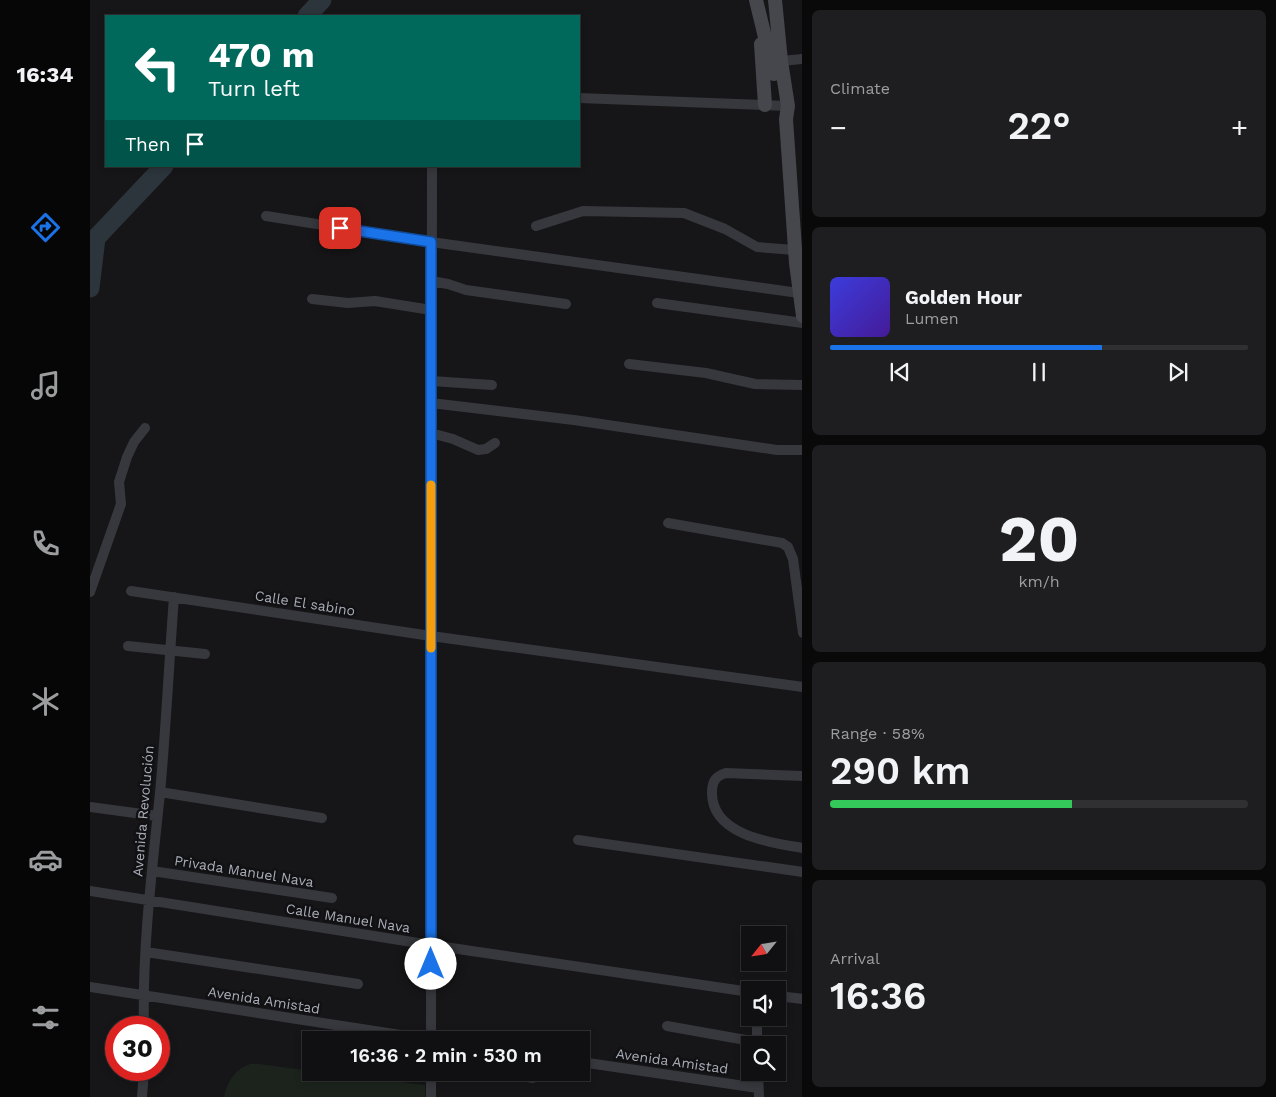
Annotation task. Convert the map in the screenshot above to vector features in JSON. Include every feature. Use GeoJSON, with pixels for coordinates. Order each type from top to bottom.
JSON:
{"type":"FeatureCollection","features":[{"type":"Feature","properties":{"kind":"main road"},"geometry":{"type":"LineString","coordinates":[[775,0],[802,316]]}},
{"type":"Feature","properties":{"kind":"main road"},"geometry":{"type":"LineString","coordinates":[[757,4],[785,111]]}},
{"type":"Feature","properties":{"kind":"main road"},"geometry":{"type":"LineString","coordinates":[[757,4],[765,105]]}},
{"type":"Feature","properties":{"kind":"street"},"geometry":{"type":"LineString","coordinates":[[781,61],[802,59]]}},
{"type":"Feature","properties":{"kind":"street"},"geometry":{"type":"LineString","coordinates":[[580,98],[765,105],[785,111]]}},
{"type":"Feature","properties":{"kind":"street"},"geometry":{"type":"LineString","coordinates":[[432,167],[432,1031]]}},
{"type":"Feature","properties":{"kind":"street"},"geometry":{"type":"LineString","coordinates":[[536,226],[584,211],[684,213],[725,229],[757,247],[798,258]]}},
{"type":"Feature","properties":{"kind":"street"},"geometry":{"type":"LineString","coordinates":[[266,216],[431,242],[799,293]]}},
{"type":"Feature","properties":{"kind":"street"},"geometry":{"type":"LineString","coordinates":[[432,281],[466,290],[566,304]]}},
{"type":"Feature","properties":{"kind":"street"},"geometry":{"type":"LineString","coordinates":[[312,298],[348,303],[375,301],[432,310]]}},
{"type":"Feature","properties":{"kind":"street"},"geometry":{"type":"LineString","coordinates":[[657,303],[802,323]]}},
{"type":"Feature","properties":{"kind":"street"},"geometry":{"type":"LineString","coordinates":[[629,364],[706,373],[755,384],[802,385]]}},
{"type":"Feature","properties":{"kind":"street"},"geometry":{"type":"LineString","coordinates":[[431,381],[492,385]]}},
{"type":"Feature","properties":{"kind":"street"},"geometry":{"type":"LineString","coordinates":[[431,403],[574,420],[777,450],[802,450]]}},
{"type":"Feature","properties":{"kind":"street"},"geometry":{"type":"LineString","coordinates":[[90,592],[121,504],[120,482],[128,457],[134,442],[145,428]]}},
{"type":"Feature","properties":{"kind":"street"},"geometry":{"type":"LineString","coordinates":[[431,433],[453,439],[478,450],[486,449],[495,443]]}},
{"type":"Feature","properties":{"kind":"street"},"geometry":{"type":"LineString","coordinates":[[668,523],[782,542],[788,547],[793,559],[802,633]]}},
{"type":"Feature","properties":{"kind":"street","name":"Calle El sabino"},"geometry":{"type":"LineString","coordinates":[[131,591],[431,636],[802,687]]}},
{"type":"Feature","properties":{"kind":"street","name":"Avenida Revolución"},"geometry":{"type":"LineString","coordinates":[[144,1016],[148,901],[160,792],[174,597]]}},
{"type":"Feature","properties":{"kind":"street"},"geometry":{"type":"LineString","coordinates":[[128,646],[205,654]]}},
{"type":"Feature","properties":{"kind":"street"},"geometry":{"type":"LineString","coordinates":[[802,776],[726,773],[718,776],[714,781],[712,792],[713,803],[719,814],[732,828],[749,837],[802,848]]}},
{"type":"Feature","properties":{"kind":"street"},"geometry":{"type":"LineString","coordinates":[[160,792],[322,818]]}},
{"type":"Feature","properties":{"kind":"street"},"geometry":{"type":"LineString","coordinates":[[90,807],[157,816]]}},
{"type":"Feature","properties":{"kind":"street"},"geometry":{"type":"LineString","coordinates":[[578,840],[802,872]]}},
{"type":"Feature","properties":{"kind":"street","name":"Privada Manuel Nava"},"geometry":{"type":"LineString","coordinates":[[152,870],[332,898]]}},
{"type":"Feature","properties":{"kind":"street","name":"Calle Manuel Nava"},"geometry":{"type":"LineString","coordinates":[[90,891],[431,945],[741,991]]}},
{"type":"Feature","properties":{"kind":"street"},"geometry":{"type":"LineString","coordinates":[[146,952],[358,984]]}},
{"type":"Feature","properties":{"kind":"street","name":"Avenida Amistad"},"geometry":{"type":"LineString","coordinates":[[90,987],[374,1031]]}},
{"type":"Feature","properties":{"kind":"street"},"geometry":{"type":"LineString","coordinates":[[786,997],[802,1000]]}},
{"type":"Feature","properties":{"kind":"street"},"geometry":{"type":"LineString","coordinates":[[667,1026],[741,1041]]}},
{"type":"Feature","properties":{"kind":"street","name":"Avenida Amistad"},"geometry":{"type":"LineString","coordinates":[[590,1064],[759,1092]]}},
{"type":"Feature","properties":{"kind":"street"},"geometry":{"type":"LineString","coordinates":[[142,1097],[143,1081]]}},
{"type":"Feature","properties":{"kind":"street"},"geometry":{"type":"LineString","coordinates":[[431,1081],[431,1097]]}},
{"type":"Feature","properties":{"kind":"shaded area"},"geometry":{"type":"Polygon","coordinates":[[[259,1064],[302,1070],[302,1081],[392,1081],[425,1085],[425,1097],[224,1097],[232,1077],[245,1066],[259,1064]]]}},
{"type":"Feature","properties":{"kind":"waterway"},"geometry":{"type":"LineString","coordinates":[[308,15],[322,0]]}},
{"type":"Feature","properties":{"kind":"waterway"},"geometry":{"type":"LineString","coordinates":[[90,288],[96,238],[163,167]]}},
{"type":"Feature","properties":{"kind":"slow traffic"},"geometry":{"type":"LineString","coordinates":[[431,485],[431,648]]}},
{"type":"Feature","properties":{"kind":"route"},"geometry":{"type":"LineString","coordinates":[[340,228],[431,242],[431,964]]}}]}
